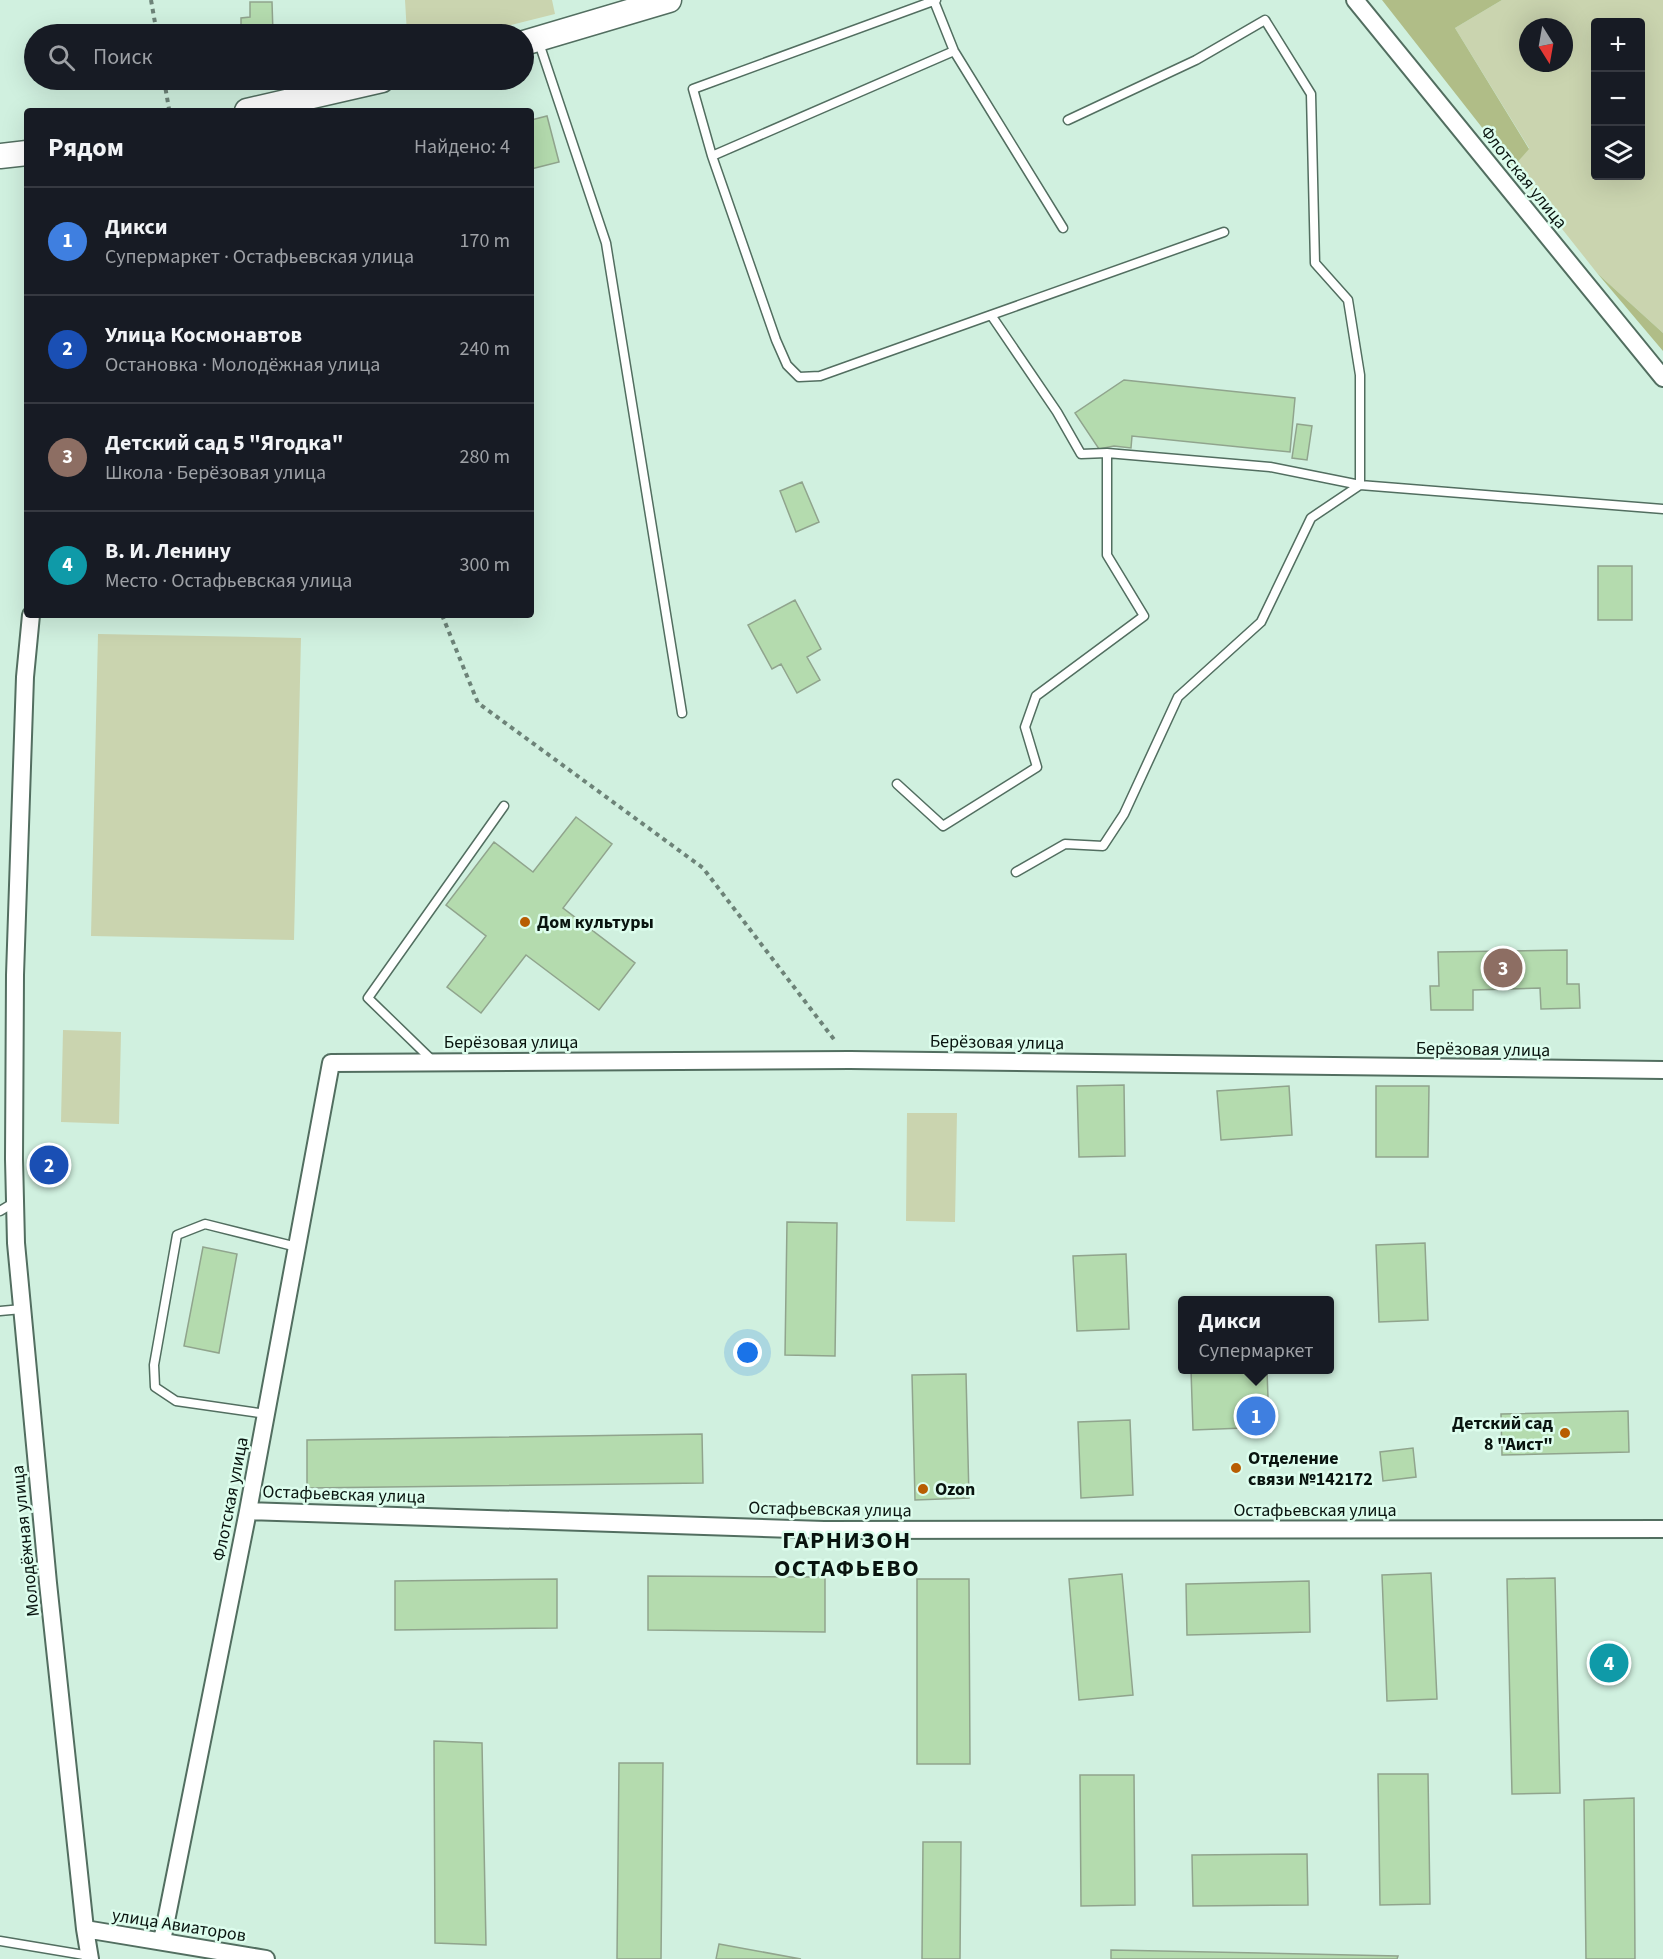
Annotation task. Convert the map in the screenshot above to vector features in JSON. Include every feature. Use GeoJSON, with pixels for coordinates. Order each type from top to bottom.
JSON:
{"type":"FeatureCollection","features":[{"type":"Feature","properties":{"kind":"street"},"geometry":{"type":"LineString","coordinates":[[534,40],[669,0]]}},
{"type":"Feature","properties":{"kind":"street","name":"Флотская улица"},"geometry":{"type":"LineString","coordinates":[[1355,0],[1663,378]]}},
{"type":"Feature","properties":{"kind":"street"},"geometry":{"type":"LineString","coordinates":[[260,108],[338,90]]}},
{"type":"Feature","properties":{"kind":"street"},"geometry":{"type":"LineString","coordinates":[[0,156],[24,153]]}},
{"type":"Feature","properties":{"kind":"street","name":"Молодёжная улица"},"geometry":{"type":"LineString","coordinates":[[31,618],[25,677],[15,963],[16,1243],[48,1583],[85,1929],[90,1957]]}},
{"type":"Feature","properties":{"kind":"street","name":"Берёзовая улица"},"geometry":{"type":"LineString","coordinates":[[331,1063],[850,1060],[1663,1070]]}},
{"type":"Feature","properties":{"kind":"street","name":"Флотская улица"},"geometry":{"type":"LineString","coordinates":[[162,1941],[248,1511],[331,1063]]}},
{"type":"Feature","properties":{"kind":"street","name":"Остафьевская улица"},"geometry":{"type":"LineString","coordinates":[[248,1511],[824,1530],[1663,1529]]}},
{"type":"Feature","properties":{"kind":"street","name":"улица Авиаторов"},"geometry":{"type":"LineString","coordinates":[[85,1929],[266,1959]]}},
{"type":"Feature","properties":{"kind":"lane"},"geometry":{"type":"LineString","coordinates":[[1063,228],[954,51],[935,0],[693,89],[712,156],[776,340],[787,365],[799,377],[820,376],[1224,232]]}},
{"type":"Feature","properties":{"kind":"lane"},"geometry":{"type":"LineString","coordinates":[[1068,120],[1196,60],[1265,20],[1311,94],[1315,263],[1348,300],[1360,375],[1360,486]]}},
{"type":"Feature","properties":{"kind":"lane"},"geometry":{"type":"LineString","coordinates":[[712,156],[954,51]]}},
{"type":"Feature","properties":{"kind":"lane"},"geometry":{"type":"LineString","coordinates":[[534,52],[606,243],[682,713]]}},
{"type":"Feature","properties":{"kind":"lane"},"geometry":{"type":"LineString","coordinates":[[991,315],[1057,412],[1081,453],[1107,453],[1270,467],[1360,486],[1663,509]]}},
{"type":"Feature","properties":{"kind":"lane"},"geometry":{"type":"LineString","coordinates":[[897,783],[943,826],[1037,767],[1025,727],[1036,696],[1144,616],[1107,555],[1107,453]]}},
{"type":"Feature","properties":{"kind":"lane"},"geometry":{"type":"LineString","coordinates":[[1016,872],[1065,844],[1103,846],[1124,814],[1178,697],[1261,622],[1311,518],[1360,486]]}},
{"type":"Feature","properties":{"kind":"lane"},"geometry":{"type":"LineString","coordinates":[[434,1062],[368,998],[504,806]]}},
{"type":"Feature","properties":{"kind":"lane"},"geometry":{"type":"LineString","coordinates":[[0,1211],[15,1202]]}},
{"type":"Feature","properties":{"kind":"lane"},"geometry":{"type":"LineString","coordinates":[[266,1414],[176,1401],[155,1387],[154,1365],[177,1235],[205,1224],[297,1247]]}},
{"type":"Feature","properties":{"kind":"lane"},"geometry":{"type":"LineString","coordinates":[[0,1311],[22,1309]]}},
{"type":"Feature","properties":{"kind":"lane"},"geometry":{"type":"LineString","coordinates":[[0,1941],[90,1957]]}},
{"type":"Feature","properties":{"kind":"path"},"geometry":{"type":"LineString","coordinates":[[152,0],[156,24]]}},
{"type":"Feature","properties":{"kind":"path"},"geometry":{"type":"LineString","coordinates":[[166,90],[169,108]]}},
{"type":"Feature","properties":{"kind":"path"},"geometry":{"type":"LineString","coordinates":[[443,618],[478,702],[703,868],[850,1060]]}},
{"type":"Feature","properties":{"kind":"green space"},"geometry":{"type":"Polygon","coordinates":[[[405,0],[552,0],[555,14],[515,24],[406,24],[405,0]]]}},
{"type":"Feature","properties":{"kind":"green space"},"geometry":{"type":"Polygon","coordinates":[[[1382,0],[1502,0],[1455,28],[1529,149],[1513,167],[1382,0]]]}},
{"type":"Feature","properties":{"kind":"green space"},"geometry":{"type":"Polygon","coordinates":[[[1502,0],[1663,0],[1663,333],[1597,273],[1513,167],[1529,148],[1455,28],[1502,0]]]}},
{"type":"Feature","properties":{"kind":"green space"},"geometry":{"type":"Polygon","coordinates":[[[1597,273],[1663,333],[1663,351],[1597,273]]]}},
{"type":"Feature","properties":{"kind":"green space"},"geometry":{"type":"Polygon","coordinates":[[[98,634],[301,638],[294,940],[91,936],[98,634]]]}},
{"type":"Feature","properties":{"kind":"green space"},"geometry":{"type":"Polygon","coordinates":[[[63,1030],[121,1032],[119,1124],[61,1122],[63,1030]]]}},
{"type":"Feature","properties":{"kind":"green space"},"geometry":{"type":"Polygon","coordinates":[[[907,1113],[957,1113],[955,1222],[906,1221],[907,1113]]]}},
{"type":"Feature","properties":{"kind":"building"},"geometry":{"type":"Polygon","coordinates":[[[250,2],[272,2],[273,24],[241,24],[241,18],[250,17],[250,2]]]}},
{"type":"Feature","properties":{"kind":"building"},"geometry":{"type":"Polygon","coordinates":[[[547,116],[559,162],[534,168],[534,119],[547,116]]]}},
{"type":"Feature","properties":{"kind":"building"},"geometry":{"type":"Polygon","coordinates":[[[1124,380],[1295,398],[1290,452],[1132,436],[1131,448],[1114,446],[1099,449],[1075,413],[1124,380]]]}},
{"type":"Feature","properties":{"kind":"building"},"geometry":{"type":"Polygon","coordinates":[[[1297,424],[1312,426],[1307,460],[1292,458],[1297,424]]]}},
{"type":"Feature","properties":{"kind":"building"},"geometry":{"type":"Polygon","coordinates":[[[802,482],[819,522],[796,532],[780,491],[802,482]]]}},
{"type":"Feature","properties":{"kind":"building"},"geometry":{"type":"Polygon","coordinates":[[[1598,566],[1632,566],[1632,620],[1598,620],[1598,566]]]}},
{"type":"Feature","properties":{"kind":"building"},"geometry":{"type":"Polygon","coordinates":[[[795,600],[821,649],[807,657],[820,680],[797,693],[781,664],[772,669],[748,625],[795,600]]]}},
{"type":"Feature","properties":{"kind":"building","name":"Дом культуры"},"geometry":{"type":"Polygon","coordinates":[[[576,817],[612,844],[563,908],[635,963],[599,1010],[526,955],[481,1013],[447,987],[486,936],[446,905],[494,842],[533,872],[576,817]]]}},
{"type":"Feature","properties":{"kind":"building"},"geometry":{"type":"Polygon","coordinates":[[[1567,950],[1567,984],[1579,984],[1580,1008],[1541,1009],[1540,988],[1473,990],[1473,1010],[1431,1010],[1430,986],[1439,986],[1438,952],[1567,950]]]}},
{"type":"Feature","properties":{"kind":"building"},"geometry":{"type":"Polygon","coordinates":[[[1124,1085],[1125,1156],[1079,1157],[1077,1086],[1124,1085]]]}},
{"type":"Feature","properties":{"kind":"building"},"geometry":{"type":"Polygon","coordinates":[[[1289,1086],[1292,1135],[1221,1140],[1217,1091],[1289,1086]]]}},
{"type":"Feature","properties":{"kind":"building"},"geometry":{"type":"Polygon","coordinates":[[[1376,1086],[1429,1086],[1428,1157],[1376,1157],[1376,1086]]]}},
{"type":"Feature","properties":{"kind":"building"},"geometry":{"type":"Polygon","coordinates":[[[787,1222],[837,1223],[835,1356],[785,1355],[787,1222]]]}},
{"type":"Feature","properties":{"kind":"building"},"geometry":{"type":"Polygon","coordinates":[[[1425,1243],[1428,1320],[1379,1322],[1376,1245],[1425,1243]]]}},
{"type":"Feature","properties":{"kind":"building"},"geometry":{"type":"Polygon","coordinates":[[[203,1247],[237,1254],[219,1353],[184,1346],[203,1247]]]}},
{"type":"Feature","properties":{"kind":"building"},"geometry":{"type":"Polygon","coordinates":[[[1126,1254],[1129,1329],[1077,1331],[1073,1256],[1126,1254]]]}},
{"type":"Feature","properties":{"kind":"building"},"geometry":{"type":"Polygon","coordinates":[[[966,1374],[969,1498],[915,1500],[912,1375],[966,1374]]]}},
{"type":"Feature","properties":{"kind":"building"},"geometry":{"type":"Polygon","coordinates":[[[1191,1374],[1267,1374],[1269,1427],[1193,1430],[1191,1374]]]}},
{"type":"Feature","properties":{"kind":"building","name":"Детский сад 8 \"Аист\""},"geometry":{"type":"Polygon","coordinates":[[[1628,1411],[1629,1452],[1502,1455],[1501,1414],[1628,1411]]]}},
{"type":"Feature","properties":{"kind":"building"},"geometry":{"type":"Polygon","coordinates":[[[1130,1420],[1133,1495],[1081,1498],[1078,1422],[1130,1420]]]}},
{"type":"Feature","properties":{"kind":"building"},"geometry":{"type":"Polygon","coordinates":[[[702,1434],[703,1483],[307,1488],[307,1440],[702,1434]]]}},
{"type":"Feature","properties":{"kind":"building"},"geometry":{"type":"Polygon","coordinates":[[[1413,1448],[1416,1477],[1383,1481],[1380,1452],[1413,1448]]]}},
{"type":"Feature","properties":{"kind":"building"},"geometry":{"type":"Polygon","coordinates":[[[1431,1573],[1437,1699],[1387,1701],[1382,1575],[1431,1573]]]}},
{"type":"Feature","properties":{"kind":"building"},"geometry":{"type":"Polygon","coordinates":[[[1122,1574],[1133,1695],[1079,1700],[1069,1579],[1122,1574]]]}},
{"type":"Feature","properties":{"kind":"building"},"geometry":{"type":"Polygon","coordinates":[[[648,1576],[825,1577],[825,1632],[648,1630],[648,1576]]]}},
{"type":"Feature","properties":{"kind":"building"},"geometry":{"type":"Polygon","coordinates":[[[1555,1578],[1560,1793],[1512,1794],[1507,1579],[1555,1578]]]}},
{"type":"Feature","properties":{"kind":"building"},"geometry":{"type":"Polygon","coordinates":[[[557,1579],[557,1628],[395,1630],[395,1581],[557,1579]]]}},
{"type":"Feature","properties":{"kind":"building"},"geometry":{"type":"Polygon","coordinates":[[[917,1579],[969,1579],[970,1764],[917,1764],[917,1579]]]}},
{"type":"Feature","properties":{"kind":"building"},"geometry":{"type":"Polygon","coordinates":[[[1309,1581],[1310,1632],[1187,1635],[1186,1584],[1309,1581]]]}},
{"type":"Feature","properties":{"kind":"building"},"geometry":{"type":"Polygon","coordinates":[[[434,1741],[482,1743],[486,1945],[435,1943],[434,1741]]]}},
{"type":"Feature","properties":{"kind":"building"},"geometry":{"type":"Polygon","coordinates":[[[619,1763],[663,1763],[661,1959],[617,1959],[619,1763]]]}},
{"type":"Feature","properties":{"kind":"building"},"geometry":{"type":"Polygon","coordinates":[[[1378,1774],[1428,1774],[1430,1904],[1380,1905],[1378,1774]]]}},
{"type":"Feature","properties":{"kind":"building"},"geometry":{"type":"Polygon","coordinates":[[[1080,1775],[1134,1775],[1135,1905],[1081,1906],[1080,1775]]]}},
{"type":"Feature","properties":{"kind":"building"},"geometry":{"type":"Polygon","coordinates":[[[1634,1798],[1635,1959],[1586,1959],[1584,1800],[1634,1798]]]}},
{"type":"Feature","properties":{"kind":"building"},"geometry":{"type":"Polygon","coordinates":[[[923,1842],[961,1842],[960,1959],[922,1959],[923,1842]]]}},
{"type":"Feature","properties":{"kind":"building"},"geometry":{"type":"Polygon","coordinates":[[[1307,1854],[1308,1905],[1193,1906],[1192,1855],[1307,1854]]]}},
{"type":"Feature","properties":{"kind":"building"},"geometry":{"type":"Polygon","coordinates":[[[719,1944],[801,1959],[716,1959],[719,1944]]]}},
{"type":"Feature","properties":{"kind":"building"},"geometry":{"type":"Polygon","coordinates":[[[1111,1950],[1398,1956],[1397,1959],[1111,1959],[1111,1950]]]}},
{"type":"Feature","properties":{"kind":"place","name":"Дом культуры"},"geometry":{"type":"Point","coordinates":[525,922]}},
{"type":"Feature","properties":{"kind":"place","name":"Детский сад 5 \"Ягодка\""},"geometry":{"type":"Point","coordinates":[1503,968]}},
{"type":"Feature","properties":{"kind":"place","name":"Улица Космонавтов"},"geometry":{"type":"Point","coordinates":[49,1165]}},
{"type":"Feature","properties":{"kind":"place","name":"Дикси"},"geometry":{"type":"Point","coordinates":[1256,1416]}},
{"type":"Feature","properties":{"kind":"place","name":"Детский сад 8 \"Аист\""},"geometry":{"type":"Point","coordinates":[1565,1433]}},
{"type":"Feature","properties":{"kind":"place","name":"Отделение связи №142172"},"geometry":{"type":"Point","coordinates":[1236,1468]}},
{"type":"Feature","properties":{"kind":"place","name":"Ozon"},"geometry":{"type":"Point","coordinates":[923,1489]}},
{"type":"Feature","properties":{"kind":"place","name":"В. И. Ленину"},"geometry":{"type":"Point","coordinates":[1609,1663]}},
{"type":"Feature","properties":{"kind":"district","name":"ГАРНИЗОН ОСТАФЬЕВО"},"geometry":{"type":"Point","coordinates":[847,1554]}}]}
